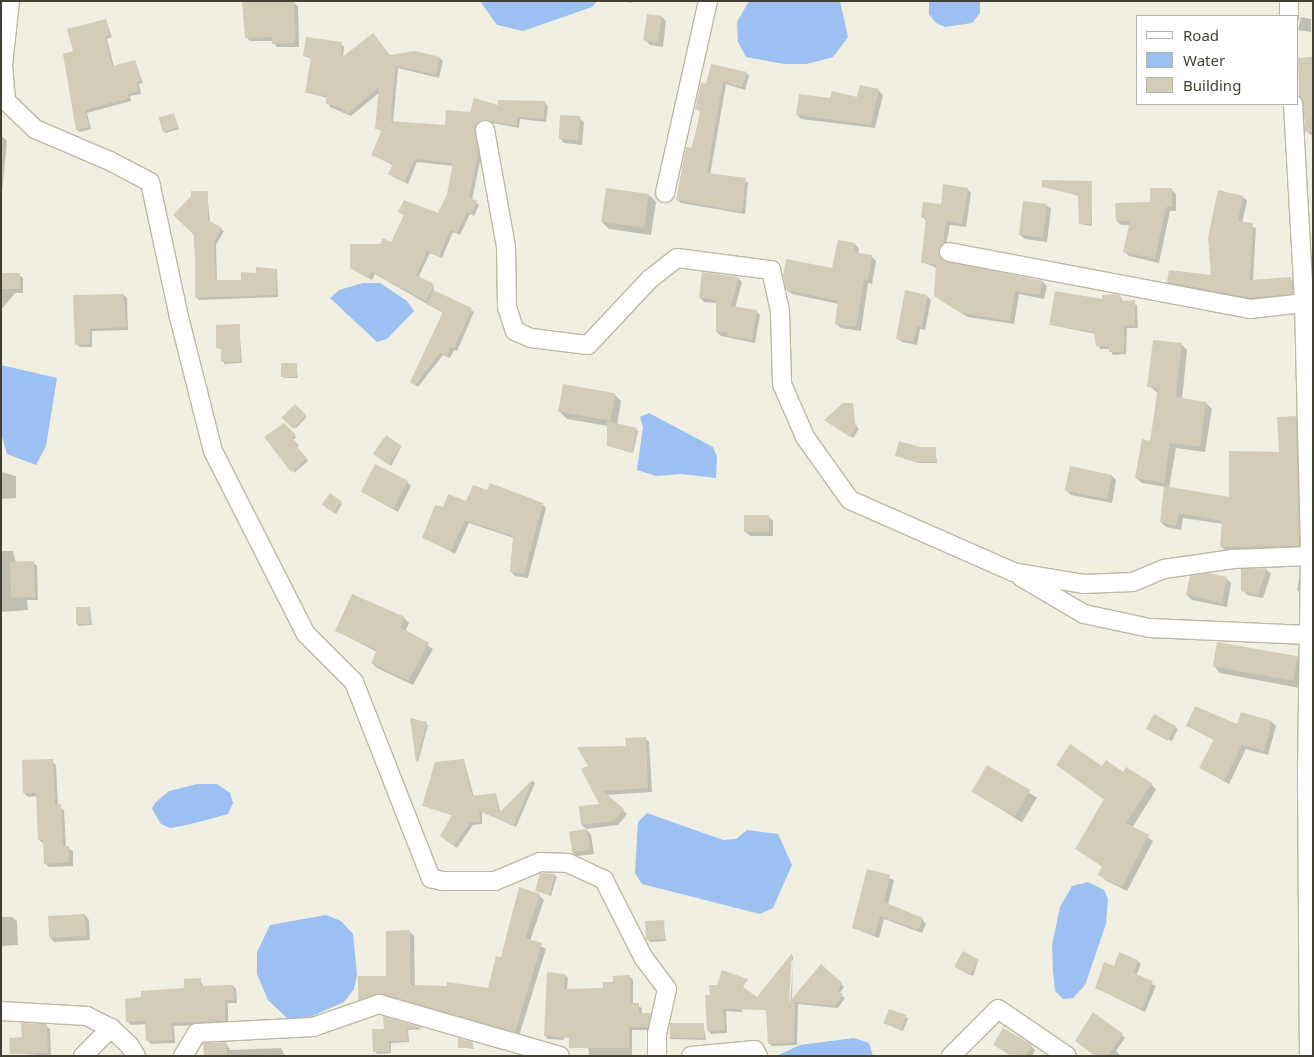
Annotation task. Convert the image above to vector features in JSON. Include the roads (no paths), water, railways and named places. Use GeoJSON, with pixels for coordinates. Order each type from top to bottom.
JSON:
{"type":"FeatureCollection","features":[{"type":"Feature","properties":{"kind":"street"},"geometry":{"type":"LineString","coordinates":[[10,1],[3,65],[6,101],[35,129],[110,161],[150,182],[179,318],[213,451],[306,634],[354,682],[431,878],[442,881],[495,881],[540,862],[568,863],[604,880],[643,957],[668,989],[657,1034],[657,1056]]}},
{"type":"Feature","properties":{"kind":"street"},"geometry":{"type":"LineString","coordinates":[[665,193],[708,1]]}},
{"type":"Feature","properties":{"kind":"street"},"geometry":{"type":"LineString","coordinates":[[1288,1],[1289,15]]}},
{"type":"Feature","properties":{"kind":"street"},"geometry":{"type":"LineString","coordinates":[[1294,105],[1304,303],[1310,556],[1308,635],[1309,1056]]}},
{"type":"Feature","properties":{"kind":"street"},"geometry":{"type":"LineString","coordinates":[[485,130],[506,247],[507,306],[515,331],[531,338],[588,345],[650,278],[677,258],[771,270],[780,311],[782,384],[805,437],[850,500],[1013,572],[1084,614],[1150,628],[1308,635]]}},
{"type":"Feature","properties":{"kind":"street"},"geometry":{"type":"LineString","coordinates":[[948,252],[1250,310],[1304,303]]}},
{"type":"Feature","properties":{"kind":"street"},"geometry":{"type":"LineString","coordinates":[[1013,572],[1083,584],[1133,582],[1164,569],[1233,559],[1310,556]]}},
{"type":"Feature","properties":{"kind":"street"},"geometry":{"type":"LineString","coordinates":[[183,1056],[197,1033],[313,1027],[379,1004],[560,1056]]}},
{"type":"Feature","properties":{"kind":"street"},"geometry":{"type":"LineString","coordinates":[[951,1056],[998,1009],[1066,1056]]}},
{"type":"Feature","properties":{"kind":"street"},"geometry":{"type":"LineString","coordinates":[[1,1011],[87,1016],[112,1028],[129,1044],[136,1056]]}},
{"type":"Feature","properties":{"kind":"street"},"geometry":{"type":"LineString","coordinates":[[82,1056],[112,1028]]}},
{"type":"Feature","properties":{"kind":"street"},"geometry":{"type":"LineString","coordinates":[[691,1056],[755,1050],[758,1056]]}},
{"type":"Feature","properties":{"kind":"water"},"geometry":{"type":"Polygon","coordinates":[[[480,1],[597,1],[592,7],[523,31],[497,25],[480,1]]]}},
{"type":"Feature","properties":{"kind":"water"},"geometry":{"type":"Polygon","coordinates":[[[749,1],[840,1],[848,37],[833,57],[807,64],[784,64],[746,57],[738,42],[737,22],[749,1]]]}},
{"type":"Feature","properties":{"kind":"water"},"geometry":{"type":"Polygon","coordinates":[[[929,1],[980,1],[980,13],[972,23],[945,27],[936,23],[929,14],[929,1]]]}},
{"type":"Feature","properties":{"kind":"water"},"geometry":{"type":"Polygon","coordinates":[[[363,283],[380,283],[407,301],[414,311],[387,339],[377,342],[330,298],[339,290],[363,283]]]}},
{"type":"Feature","properties":{"kind":"water"},"geometry":{"type":"Polygon","coordinates":[[[1,365],[57,378],[46,446],[36,465],[7,454],[1,433],[1,365]]]}},
{"type":"Feature","properties":{"kind":"water"},"geometry":{"type":"Polygon","coordinates":[[[649,413],[713,447],[717,457],[716,478],[681,474],[656,476],[637,470],[643,427],[640,417],[649,413]]]}},
{"type":"Feature","properties":{"kind":"water"},"geometry":{"type":"Polygon","coordinates":[[[197,784],[217,784],[230,793],[233,803],[228,814],[170,828],[161,824],[152,809],[155,803],[169,791],[197,784]]]}},
{"type":"Feature","properties":{"kind":"water"},"geometry":{"type":"Polygon","coordinates":[[[647,813],[723,840],[736,839],[747,830],[778,834],[792,865],[773,908],[760,914],[642,884],[635,873],[638,822],[647,813]]]}},
{"type":"Feature","properties":{"kind":"water"},"geometry":{"type":"Polygon","coordinates":[[[1088,882],[1104,890],[1108,899],[1106,924],[1085,985],[1073,998],[1063,999],[1055,991],[1052,945],[1060,907],[1072,886],[1088,882]]]}},
{"type":"Feature","properties":{"kind":"water"},"geometry":{"type":"Polygon","coordinates":[[[326,915],[341,921],[353,934],[357,975],[354,989],[344,1002],[301,1021],[290,1021],[268,1000],[257,974],[257,952],[270,925],[326,915]]]}},
{"type":"Feature","properties":{"kind":"water"},"geometry":{"type":"Polygon","coordinates":[[[854,1038],[869,1043],[873,1056],[776,1056],[800,1045],[854,1038]]]}}]}
